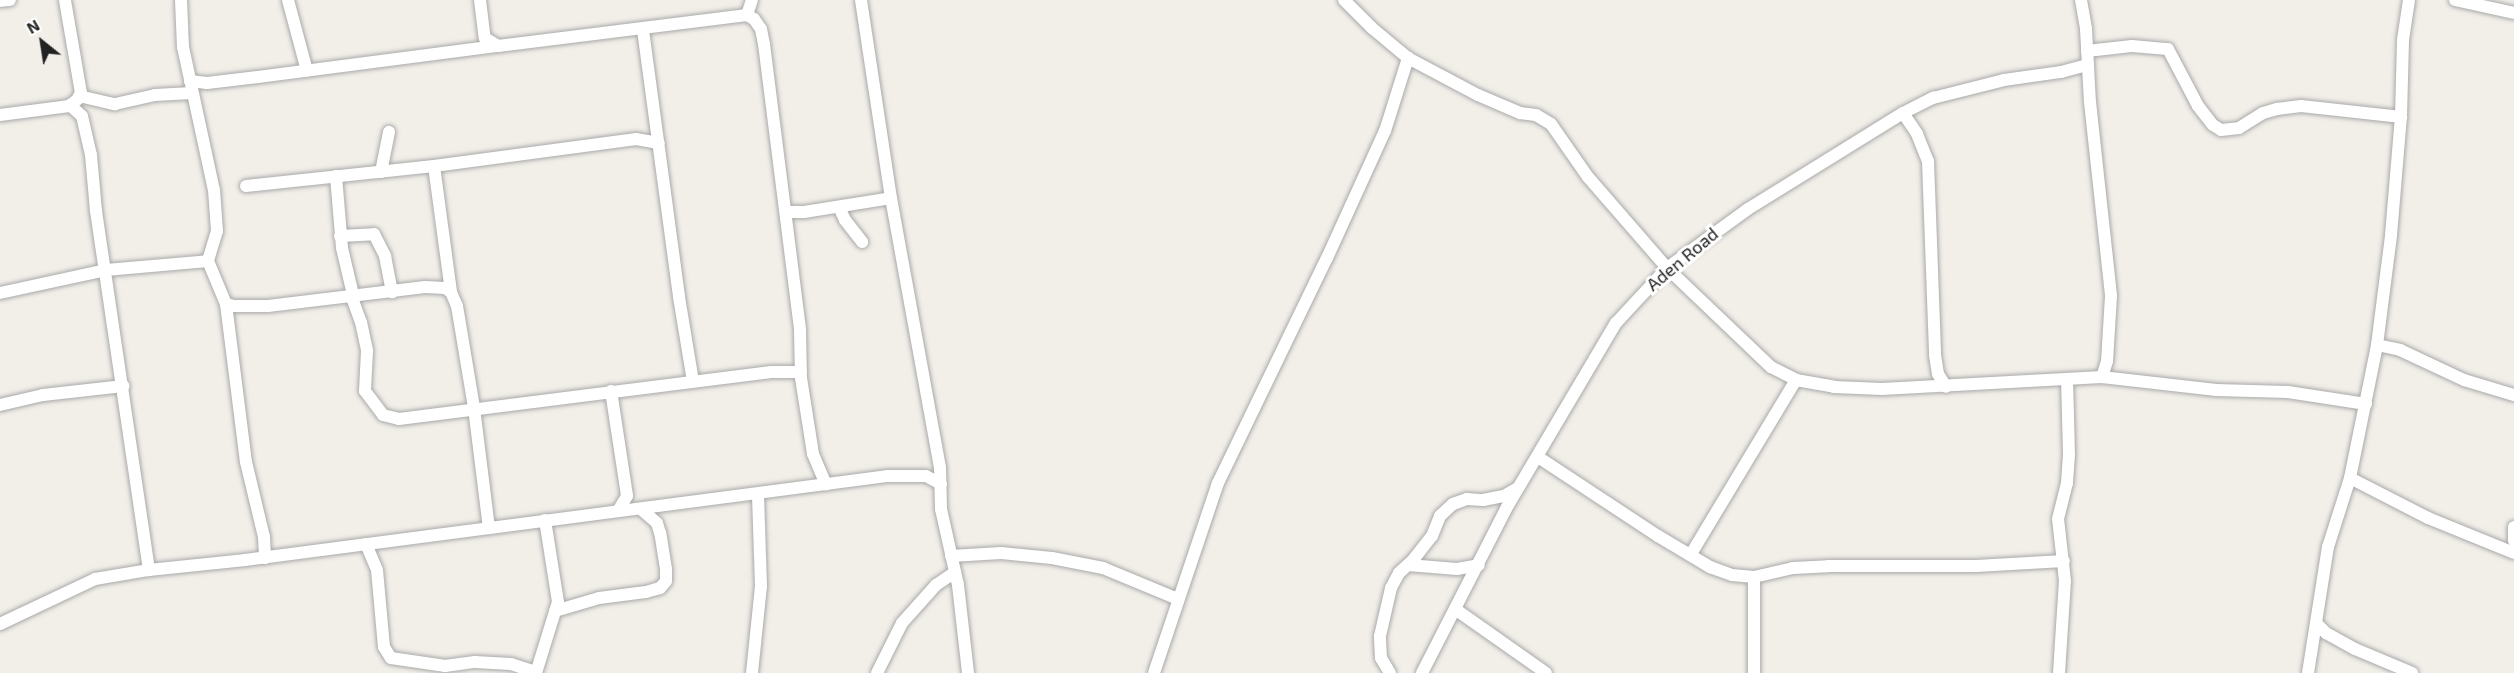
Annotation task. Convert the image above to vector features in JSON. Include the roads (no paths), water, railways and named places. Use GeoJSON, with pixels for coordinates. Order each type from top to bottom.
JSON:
{"type":"FeatureCollection","features":[{"type":"Feature","properties":{"kind":"street"},"geometry":{"type":"LineString","coordinates":[[0,1],[10,0]]}},
{"type":"Feature","properties":{"kind":"street"},"geometry":{"type":"LineString","coordinates":[[65,0],[75,101],[77,110],[85,123],[149,570]]}},
{"type":"Feature","properties":{"kind":"street"},"geometry":{"type":"LineString","coordinates":[[181,0],[183,47],[214,190],[217,231],[208,261],[226,304],[246,462],[264,537],[265,558]]}},
{"type":"Feature","properties":{"kind":"street"},"geometry":{"type":"LineString","coordinates":[[288,0],[307,71]]}},
{"type":"Feature","properties":{"kind":"street"},"geometry":{"type":"LineString","coordinates":[[480,0],[485,38],[498,46]]}},
{"type":"Feature","properties":{"kind":"street"},"geometry":{"type":"LineString","coordinates":[[747,15],[752,0]]}},
{"type":"Feature","properties":{"kind":"street"},"geometry":{"type":"LineString","coordinates":[[861,0],[891,198],[936,444],[941,509],[955,572],[968,673]]}},
{"type":"Feature","properties":{"kind":"street"},"geometry":{"type":"LineString","coordinates":[[1344,0],[1372,28],[1408,58],[1478,95],[1520,113],[1536,115],[1551,124],[1588,177],[1667,268],[1771,367],[1796,381],[1833,387],[1947,387],[2102,377],[2216,390],[2288,392],[2366,404]]}},
{"type":"Feature","properties":{"kind":"street"},"geometry":{"type":"LineString","coordinates":[[2081,0],[2088,51],[2110,296],[2107,361],[2102,377]]}},
{"type":"Feature","properties":{"kind":"street"},"geometry":{"type":"LineString","coordinates":[[2308,673],[2328,547],[2341,498],[2350,478],[2377,345],[2391,235],[2401,117],[2403,40],[2409,0]]}},
{"type":"Feature","properties":{"kind":"street"},"geometry":{"type":"LineString","coordinates":[[2455,0],[2514,14]]}},
{"type":"Feature","properties":{"kind":"street"},"geometry":{"type":"LineString","coordinates":[[0,115],[75,101],[115,104],[207,83],[643,30],[747,15],[754,19],[762,37],[800,330],[801,372],[813,454],[826,484]]}},
{"type":"Feature","properties":{"kind":"street"},"geometry":{"type":"LineString","coordinates":[[643,30],[679,297],[693,382]]}},
{"type":"Feature","properties":{"kind":"street"},"geometry":{"type":"LineString","coordinates":[[2088,51],[2132,46],[2168,49],[2198,106],[2213,125],[2221,130],[2239,128],[2263,113],[2301,106],[2401,117]]}},
{"type":"Feature","properties":{"kind":"street"},"geometry":{"type":"LineString","coordinates":[[1154,673],[1218,483],[1273,365],[1323,267],[1385,131],[1408,58]]}},
{"type":"Feature","properties":{"kind":"street","name":"Aden Road"},"geometry":{"type":"LineString","coordinates":[[1422,673],[1519,487],[1616,323],[1667,268],[1748,209],[1933,98],[2004,80],[2088,65]]}},
{"type":"Feature","properties":{"kind":"street"},"geometry":{"type":"LineString","coordinates":[[1903,114],[1917,134],[1928,161],[1935,355],[1938,374],[1947,387]]}},
{"type":"Feature","properties":{"kind":"street"},"geometry":{"type":"LineString","coordinates":[[381,172],[388,132]]}},
{"type":"Feature","properties":{"kind":"street"},"geometry":{"type":"LineString","coordinates":[[246,186],[434,166],[636,139],[659,144]]}},
{"type":"Feature","properties":{"kind":"street"},"geometry":{"type":"LineString","coordinates":[[434,166],[451,292],[457,306],[474,408],[489,528]]}},
{"type":"Feature","properties":{"kind":"street"},"geometry":{"type":"LineString","coordinates":[[336,176],[340,236],[352,295],[362,322],[367,351],[365,391],[382,415],[399,419],[771,372],[801,372]]}},
{"type":"Feature","properties":{"kind":"street"},"geometry":{"type":"LineString","coordinates":[[786,212],[804,212],[891,198]]}},
{"type":"Feature","properties":{"kind":"street"},"geometry":{"type":"LineString","coordinates":[[839,207],[845,220],[862,242]]}},
{"type":"Feature","properties":{"kind":"street"},"geometry":{"type":"LineString","coordinates":[[340,236],[374,234],[385,256],[393,292]]}},
{"type":"Feature","properties":{"kind":"street"},"geometry":{"type":"LineString","coordinates":[[0,293],[106,270],[208,261]]}},
{"type":"Feature","properties":{"kind":"street"},"geometry":{"type":"LineString","coordinates":[[226,304],[250,307],[438,287],[451,292]]}},
{"type":"Feature","properties":{"kind":"street"},"geometry":{"type":"LineString","coordinates":[[2377,345],[2400,350],[2464,380],[2514,395],[2514,381]]}},
{"type":"Feature","properties":{"kind":"street"},"geometry":{"type":"LineString","coordinates":[[2059,673],[2064,561],[2058,519],[2067,483],[2069,454],[2067,379]]}},
{"type":"Feature","properties":{"kind":"street"},"geometry":{"type":"LineString","coordinates":[[1691,554],[1796,381]]}},
{"type":"Feature","properties":{"kind":"street"},"geometry":{"type":"LineString","coordinates":[[0,405],[44,395],[123,386]]}},
{"type":"Feature","properties":{"kind":"street"},"geometry":{"type":"LineString","coordinates":[[611,391],[627,496],[618,511]]}},
{"type":"Feature","properties":{"kind":"street"},"geometry":{"type":"LineString","coordinates":[[1538,457],[1710,567],[1732,575],[1754,577],[1793,568],[1976,566],[2064,561]]}},
{"type":"Feature","properties":{"kind":"street"},"geometry":{"type":"LineString","coordinates":[[0,624],[95,579],[149,570],[265,558],[826,484],[910,475],[926,476],[940,484]]}},
{"type":"Feature","properties":{"kind":"street"},"geometry":{"type":"LineString","coordinates":[[2350,478],[2428,518],[2514,553]]}},
{"type":"Feature","properties":{"kind":"street"},"geometry":{"type":"LineString","coordinates":[[1390,673],[1381,658],[1380,636],[1391,588],[1399,573],[1432,536],[1440,516],[1453,504],[1467,499],[1483,500],[1504,496],[1519,487]]}},
{"type":"Feature","properties":{"kind":"street"},"geometry":{"type":"LineString","coordinates":[[752,673],[761,586],[758,494]]}},
{"type":"Feature","properties":{"kind":"street"},"geometry":{"type":"LineString","coordinates":[[555,611],[599,598],[646,592],[660,588],[666,581],[666,569],[657,523],[641,508]]}},
{"type":"Feature","properties":{"kind":"street"},"geometry":{"type":"LineString","coordinates":[[366,544],[377,570],[384,647],[391,658],[445,666],[475,662],[511,664],[536,673],[558,602],[545,520]]}},
{"type":"Feature","properties":{"kind":"street"},"geometry":{"type":"LineString","coordinates":[[2514,527],[2514,541]]}},
{"type":"Feature","properties":{"kind":"street"},"geometry":{"type":"LineString","coordinates":[[951,556],[1001,553],[1084,564],[1103,568],[1178,599]]}},
{"type":"Feature","properties":{"kind":"street"},"geometry":{"type":"LineString","coordinates":[[1408,565],[1457,569],[1479,565]]}},
{"type":"Feature","properties":{"kind":"street"},"geometry":{"type":"LineString","coordinates":[[877,673],[902,623],[936,585],[955,572]]}},
{"type":"Feature","properties":{"kind":"street"},"geometry":{"type":"LineString","coordinates":[[1754,577],[1754,673]]}},
{"type":"Feature","properties":{"kind":"street"},"geometry":{"type":"LineString","coordinates":[[1455,609],[1546,673]]}},
{"type":"Feature","properties":{"kind":"street"},"geometry":{"type":"LineString","coordinates":[[2317,624],[2326,633],[2345,644],[2412,673]]}}]}
